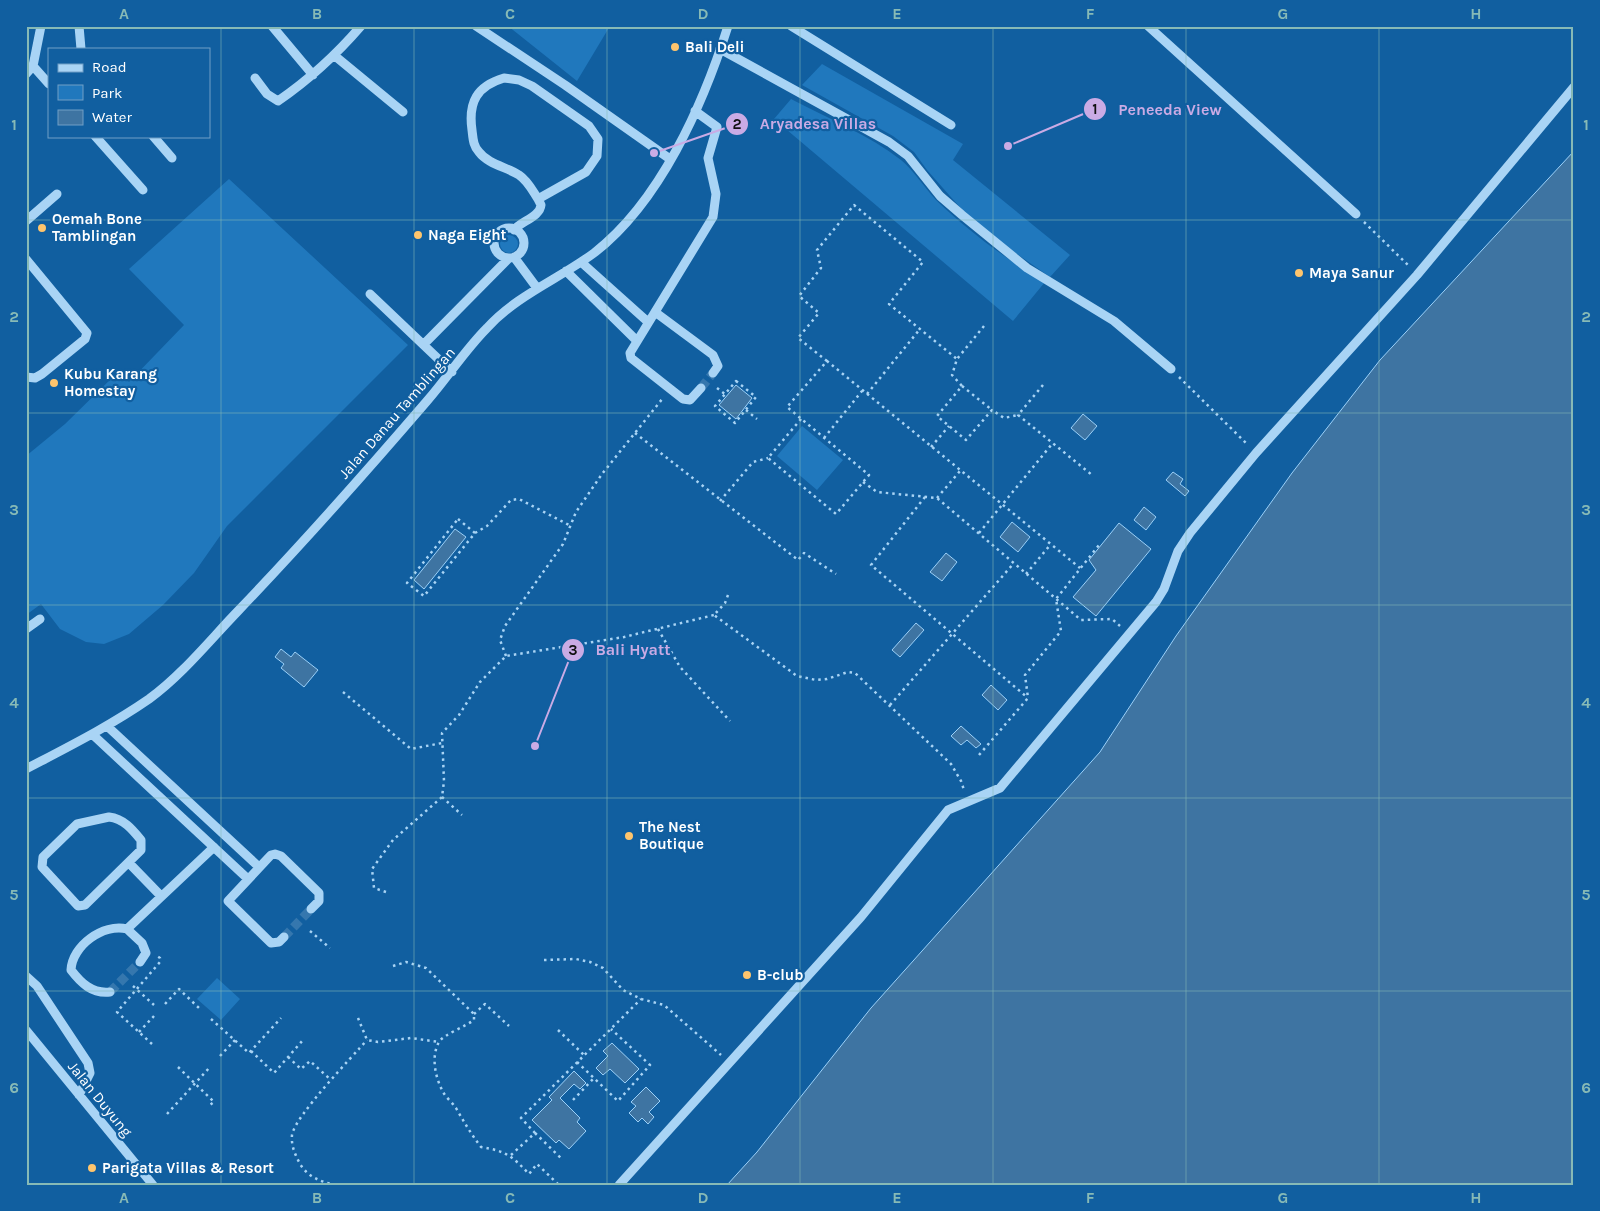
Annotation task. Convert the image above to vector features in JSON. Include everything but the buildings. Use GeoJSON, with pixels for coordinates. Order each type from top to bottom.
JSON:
{"type":"FeatureCollection","features":[{"type":"Feature","properties":{"kind":"street"},"geometry":{"type":"LineString","coordinates":[[26,74],[33,66],[42,26]]}},
{"type":"Feature","properties":{"kind":"street"},"geometry":{"type":"LineString","coordinates":[[79,26],[81,48]]}},
{"type":"Feature","properties":{"kind":"street"},"geometry":{"type":"LineString","coordinates":[[272,26],[313,75]]}},
{"type":"Feature","properties":{"kind":"street"},"geometry":{"type":"LineString","coordinates":[[255,78],[266,94],[278,101],[335,56],[361,26]]}},
{"type":"Feature","properties":{"kind":"street"},"geometry":{"type":"LineString","coordinates":[[476,26],[566,85],[670,159]]}},
{"type":"Feature","properties":{"kind":"street","name":"Jalan Danau Tamblingan"},"geometry":{"type":"LineString","coordinates":[[26,769],[107,726],[150,698],[174,677],[284,563],[452,372],[489,325],[537,288],[581,262],[621,229],[642,202],[670,159],[695,111],[728,26]]}},
{"type":"Feature","properties":{"kind":"street"},"geometry":{"type":"LineString","coordinates":[[791,26],[952,125]]}},
{"type":"Feature","properties":{"kind":"street"},"geometry":{"type":"LineString","coordinates":[[1148,26],[1356,214]]}},
{"type":"Feature","properties":{"kind":"street"},"geometry":{"type":"LineString","coordinates":[[720,49],[889,142],[908,156],[940,196],[962,216],[1027,268],[1114,321],[1171,369]]}},
{"type":"Feature","properties":{"kind":"street"},"geometry":{"type":"LineString","coordinates":[[335,56],[403,112]]}},
{"type":"Feature","properties":{"kind":"street"},"geometry":{"type":"LineString","coordinates":[[33,66],[48,83]]}},
{"type":"Feature","properties":{"kind":"street"},"geometry":{"type":"LineString","coordinates":[[514,230],[518,225],[538,212],[541,205],[527,182],[486,158],[474,144],[471,120],[473,104],[478,92],[489,82],[504,78],[519,80],[532,86],[589,126],[598,139],[597,156],[586,172],[538,199]]}},
{"type":"Feature","properties":{"kind":"street"},"geometry":{"type":"LineString","coordinates":[[619,1185],[861,917],[948,810],[1000,788],[1130,634],[1164,589],[1178,551],[1190,532],[1256,453],[1417,275],[1574,87]]}},
{"type":"Feature","properties":{"kind":"street"},"geometry":{"type":"LineString","coordinates":[[695,111],[718,127],[708,158],[716,194],[713,217],[636,340],[630,353],[631,358],[683,399],[690,400],[701,388]]}},
{"type":"Feature","properties":{"kind":"street"},"geometry":{"type":"LineString","coordinates":[[97,138],[143,190]]}},
{"type":"Feature","properties":{"kind":"street"},"geometry":{"type":"LineString","coordinates":[[155,138],[172,158]]}},
{"type":"Feature","properties":{"kind":"street"},"geometry":{"type":"LineString","coordinates":[[26,221],[57,194]]}},
{"type":"Feature","properties":{"kind":"street"},"geometry":{"type":"LineString","coordinates":[[424,344],[511,258],[522,249],[522,238],[514,230],[503,230],[495,238],[494,244],[498,254],[511,258],[537,288]]}},
{"type":"Feature","properties":{"kind":"street"},"geometry":{"type":"LineString","coordinates":[[26,259],[87,333],[86,339],[42,374],[35,378],[26,377]]}},
{"type":"Feature","properties":{"kind":"street"},"geometry":{"type":"LineString","coordinates":[[581,262],[648,322]]}},
{"type":"Feature","properties":{"kind":"street"},"geometry":{"type":"LineString","coordinates":[[566,271],[636,340]]}},
{"type":"Feature","properties":{"kind":"street"},"geometry":{"type":"LineString","coordinates":[[370,294],[452,372]]}},
{"type":"Feature","properties":{"kind":"street"},"geometry":{"type":"LineString","coordinates":[[655,312],[713,355],[718,366],[713,372]]}},
{"type":"Feature","properties":{"kind":"street"},"geometry":{"type":"LineString","coordinates":[[26,629],[40,619]]}},
{"type":"Feature","properties":{"kind":"street"},"geometry":{"type":"LineString","coordinates":[[107,726],[260,867]]}},
{"type":"Feature","properties":{"kind":"street"},"geometry":{"type":"LineString","coordinates":[[92,734],[248,879]]}},
{"type":"Feature","properties":{"kind":"street"},"geometry":{"type":"LineString","coordinates":[[109,817],[117,818],[127,824],[141,840],[141,850],[129,863],[84,905],[78,906],[42,867],[43,858],[77,824],[109,817]]}},
{"type":"Feature","properties":{"kind":"street"},"geometry":{"type":"LineString","coordinates":[[127,929],[214,847]]}},
{"type":"Feature","properties":{"kind":"street"},"geometry":{"type":"LineString","coordinates":[[284,937],[279,942],[271,943],[230,904],[229,899],[271,855],[281,856],[319,893],[318,901],[311,909]]}},
{"type":"Feature","properties":{"kind":"street"},"geometry":{"type":"LineString","coordinates":[[129,863],[161,896]]}},
{"type":"Feature","properties":{"kind":"street"},"geometry":{"type":"LineString","coordinates":[[110,992],[101,994],[89,988],[72,970],[72,959],[90,939],[105,930],[118,926],[127,929],[142,943],[146,953],[140,962]]}},
{"type":"Feature","properties":{"kind":"street"},"geometry":{"type":"LineString","coordinates":[[26,976],[36,986],[88,1063],[90,1073],[79,1095]]}},
{"type":"Feature","properties":{"kind":"street","name":"Jalan Duyung"},"geometry":{"type":"LineString","coordinates":[[26,1030],[146,1182]]}},
{"type":"Feature","properties":{"kind":"path"},"geometry":{"type":"LineString","coordinates":[[957,358],[889,304],[923,262],[854,205],[817,250],[821,268],[799,296],[819,313],[798,338],[1080,568]]}},
{"type":"Feature","properties":{"kind":"path"},"geometry":{"type":"LineString","coordinates":[[1356,214],[1417,275]]}},
{"type":"Feature","properties":{"kind":"path"},"geometry":{"type":"LineString","coordinates":[[984,326],[957,358],[952,375],[962,386],[1004,418],[1018,415],[1043,385]]}},
{"type":"Feature","properties":{"kind":"path"},"geometry":{"type":"LineString","coordinates":[[867,394],[920,328]]}},
{"type":"Feature","properties":{"kind":"path"},"geometry":{"type":"LineString","coordinates":[[768,458],[836,514],[869,474],[787,407],[826,362]]}},
{"type":"Feature","properties":{"kind":"path"},"geometry":{"type":"LineString","coordinates":[[1171,369],[1256,453]]}},
{"type":"Feature","properties":{"kind":"path"},"geometry":{"type":"LineString","coordinates":[[736,381],[756,397],[735,423],[715,406],[725,394],[736,381]]}},
{"type":"Feature","properties":{"kind":"path"},"geometry":{"type":"LineString","coordinates":[[962,386],[937,416],[966,440],[992,410]]}},
{"type":"Feature","properties":{"kind":"path"},"geometry":{"type":"LineString","coordinates":[[716,388],[725,394]]}},
{"type":"Feature","properties":{"kind":"path"},"geometry":{"type":"LineString","coordinates":[[506,656],[500,640],[506,626],[563,544],[576,512],[597,482],[670,389]]}},
{"type":"Feature","properties":{"kind":"path"},"geometry":{"type":"LineString","coordinates":[[824,438],[862,391]]}},
{"type":"Feature","properties":{"kind":"path"},"geometry":{"type":"LineString","coordinates":[[746,410],[757,419]]}},
{"type":"Feature","properties":{"kind":"path"},"geometry":{"type":"LineString","coordinates":[[1018,415],[1092,476]]}},
{"type":"Feature","properties":{"kind":"path"},"geometry":{"type":"LineString","coordinates":[[720,501],[753,462],[768,458],[801,419]]}},
{"type":"Feature","properties":{"kind":"path"},"geometry":{"type":"LineString","coordinates":[[931,447],[950,426]]}},
{"type":"Feature","properties":{"kind":"path"},"geometry":{"type":"LineString","coordinates":[[635,434],[798,560],[804,553],[836,574]]}},
{"type":"Feature","properties":{"kind":"path"},"geometry":{"type":"LineString","coordinates":[[778,436],[783,440]]}},
{"type":"Feature","properties":{"kind":"path"},"geometry":{"type":"LineString","coordinates":[[979,533],[1052,444]]}},
{"type":"Feature","properties":{"kind":"path"},"geometry":{"type":"LineString","coordinates":[[937,498],[960,470]]}},
{"type":"Feature","properties":{"kind":"path"},"geometry":{"type":"LineString","coordinates":[[863,482],[877,492],[937,498],[1081,620],[1112,619],[1130,634]]}},
{"type":"Feature","properties":{"kind":"path"},"geometry":{"type":"LineString","coordinates":[[925,497],[870,565],[1028,698]]}},
{"type":"Feature","properties":{"kind":"path"},"geometry":{"type":"LineString","coordinates":[[475,533],[458,520],[407,583],[424,596],[475,533],[487,526],[511,500],[519,500],[569,526]]}},
{"type":"Feature","properties":{"kind":"path"},"geometry":{"type":"LineString","coordinates":[[1026,574],[1051,544]]}},
{"type":"Feature","properties":{"kind":"path"},"geometry":{"type":"LineString","coordinates":[[1028,698],[1024,675],[1061,631],[1056,599],[1099,545]]}},
{"type":"Feature","properties":{"kind":"path"},"geometry":{"type":"LineString","coordinates":[[890,705],[1014,563]]}},
{"type":"Feature","properties":{"kind":"path"},"geometry":{"type":"LineString","coordinates":[[386,892],[374,888],[372,869],[393,840],[442,798],[444,781],[442,734],[459,715],[480,682],[506,656],[587,645],[658,630],[714,615],[726,603],[728,595]]}},
{"type":"Feature","properties":{"kind":"path"},"geometry":{"type":"LineString","coordinates":[[714,615],[797,676],[816,680],[828,679],[848,672],[855,673],[951,764],[961,781],[966,804]]}},
{"type":"Feature","properties":{"kind":"path"},"geometry":{"type":"LineString","coordinates":[[658,630],[680,667],[730,721]]}},
{"type":"Feature","properties":{"kind":"path"},"geometry":{"type":"LineString","coordinates":[[343,692],[411,749],[442,743]]}},
{"type":"Feature","properties":{"kind":"path"},"geometry":{"type":"LineString","coordinates":[[979,755],[1028,698]]}},
{"type":"Feature","properties":{"kind":"path"},"geometry":{"type":"LineString","coordinates":[[442,798],[462,815]]}},
{"type":"Feature","properties":{"kind":"path"},"geometry":{"type":"LineString","coordinates":[[310,931],[330,948]]}},
{"type":"Feature","properties":{"kind":"path"},"geometry":{"type":"LineString","coordinates":[[146,953],[160,958],[160,962],[117,1012],[152,1044]]}},
{"type":"Feature","properties":{"kind":"path"},"geometry":{"type":"LineString","coordinates":[[544,960],[576,959],[590,962],[603,968],[623,990],[641,999],[664,1005],[729,1063]]}},
{"type":"Feature","properties":{"kind":"path"},"geometry":{"type":"LineString","coordinates":[[393,966],[406,962],[426,968],[474,1014],[474,1020],[445,1036],[439,1042],[434,1063],[442,1090],[456,1107],[466,1129],[481,1147],[499,1150],[511,1155],[529,1174],[537,1164],[559,1185]]}},
{"type":"Feature","properties":{"kind":"path"},"geometry":{"type":"LineString","coordinates":[[133,986],[154,1005]]}},
{"type":"Feature","properties":{"kind":"path"},"geometry":{"type":"LineString","coordinates":[[165,1004],[179,989],[200,1008]]}},
{"type":"Feature","properties":{"kind":"path"},"geometry":{"type":"LineString","coordinates":[[563,1160],[520,1118],[641,999]]}},
{"type":"Feature","properties":{"kind":"path"},"geometry":{"type":"LineString","coordinates":[[474,1014],[485,1004],[509,1026]]}},
{"type":"Feature","properties":{"kind":"path"},"geometry":{"type":"LineString","coordinates":[[139,1032],[154,1016]]}},
{"type":"Feature","properties":{"kind":"path"},"geometry":{"type":"LineString","coordinates":[[250,1051],[280,1018]]}},
{"type":"Feature","properties":{"kind":"path"},"geometry":{"type":"LineString","coordinates":[[358,1018],[367,1040]]}},
{"type":"Feature","properties":{"kind":"path"},"geometry":{"type":"LineString","coordinates":[[211,1019],[249,1053],[250,1051],[274,1072],[303,1040]]}},
{"type":"Feature","properties":{"kind":"path"},"geometry":{"type":"LineString","coordinates":[[577,1062],[618,1101],[650,1065],[611,1029]]}},
{"type":"Feature","properties":{"kind":"path"},"geometry":{"type":"LineString","coordinates":[[558,1030],[584,1055]]}},
{"type":"Feature","properties":{"kind":"path"},"geometry":{"type":"LineString","coordinates":[[367,1040],[378,1042],[411,1038],[439,1042]]}},
{"type":"Feature","properties":{"kind":"path"},"geometry":{"type":"LineString","coordinates":[[220,1056],[235,1040]]}},
{"type":"Feature","properties":{"kind":"path"},"geometry":{"type":"LineString","coordinates":[[336,1185],[314,1179],[303,1168],[293,1151],[292,1133],[331,1080],[367,1040]]}},
{"type":"Feature","properties":{"kind":"path"},"geometry":{"type":"LineString","coordinates":[[288,1057],[302,1069],[310,1061],[331,1080]]}},
{"type":"Feature","properties":{"kind":"path"},"geometry":{"type":"LineString","coordinates":[[178,1067],[214,1102],[210,1106]]}},
{"type":"Feature","properties":{"kind":"path"},"geometry":{"type":"LineString","coordinates":[[166,1114],[210,1067]]}},
{"type":"Feature","properties":{"kind":"path"},"geometry":{"type":"LineString","coordinates":[[573,1100],[594,1078]]}},
{"type":"Feature","properties":{"kind":"path"},"geometry":{"type":"LineString","coordinates":[[511,1155],[535,1132]]}},
{"type":"Feature","properties":{"kind":"green space"},"geometry":{"type":"Polygon","coordinates":[[[508,26],[610,26],[577,81],[508,26]]]}},
{"type":"Feature","properties":{"kind":"green space"},"geometry":{"type":"Polygon","coordinates":[[[822,64],[963,144],[953,160],[1070,255],[1050,277],[997,240],[965,213],[927,170],[914,152],[893,136],[802,85],[822,64]]]}},
{"type":"Feature","properties":{"kind":"green space"},"geometry":{"type":"Polygon","coordinates":[[[791,99],[889,151],[906,164],[936,200],[961,223],[1002,255],[1045,282],[1013,321],[774,119],[791,99]]]}},
{"type":"Feature","properties":{"kind":"green space"},"geometry":{"type":"Polygon","coordinates":[[[229,179],[408,345],[227,526],[194,573],[163,605],[129,634],[104,644],[86,642],[60,629],[41,604],[26,615],[26,456],[65,424],[119,371],[129,382],[184,325],[129,269],[229,179]]]}},
{"type":"Feature","properties":{"kind":"green space"},"geometry":{"type":"Polygon","coordinates":[[[509,235],[515,238],[518,244],[515,250],[509,253],[503,250],[500,244],[503,238],[509,235]]]}},
{"type":"Feature","properties":{"kind":"green space"},"geometry":{"type":"Polygon","coordinates":[[[802,426],[843,460],[817,490],[777,456],[802,426]]]}},
{"type":"Feature","properties":{"kind":"green space"},"geometry":{"type":"Polygon","coordinates":[[[217,978],[240,999],[221,1020],[197,999],[217,978]]]}},
{"type":"Feature","properties":{"kind":"water"},"geometry":{"type":"Polygon","coordinates":[[[1574,151],[1574,1185],[727,1185],[757,1152],[871,1008],[1100,752],[1176,636],[1292,473],[1380,360],[1574,151]]]}},
{"type":"Feature","properties":{"kind":"water"},"geometry":{"type":"Polygon","coordinates":[[[736,385],[752,398],[736,419],[719,405],[736,385]]]}},
{"type":"Feature","properties":{"kind":"water"},"geometry":{"type":"Polygon","coordinates":[[[1083,414],[1097,426],[1085,440],[1071,428],[1083,414]]]}},
{"type":"Feature","properties":{"kind":"water"},"geometry":{"type":"Polygon","coordinates":[[[1173,472],[1183,479],[1180,484],[1189,491],[1185,496],[1166,480],[1173,472]]]}},
{"type":"Feature","properties":{"kind":"water"},"geometry":{"type":"Polygon","coordinates":[[[1144,507],[1156,517],[1146,530],[1134,520],[1144,507]]]}},
{"type":"Feature","properties":{"kind":"water"},"geometry":{"type":"Polygon","coordinates":[[[1012,522],[1030,537],[1018,552],[1000,537],[1012,522]]]}},
{"type":"Feature","properties":{"kind":"water"},"geometry":{"type":"Polygon","coordinates":[[[1119,523],[1151,549],[1096,616],[1073,597],[1096,570],[1089,560],[1119,523]]]}},
{"type":"Feature","properties":{"kind":"water"},"geometry":{"type":"Polygon","coordinates":[[[455,529],[466,537],[424,589],[414,580],[455,529]]]}},
{"type":"Feature","properties":{"kind":"water"},"geometry":{"type":"Polygon","coordinates":[[[946,553],[957,562],[942,581],[930,572],[946,553]]]}},
{"type":"Feature","properties":{"kind":"water"},"geometry":{"type":"Polygon","coordinates":[[[916,623],[924,630],[900,657],[892,650],[916,623]]]}},
{"type":"Feature","properties":{"kind":"water"},"geometry":{"type":"Polygon","coordinates":[[[281,649],[291,657],[295,652],[318,670],[304,687],[281,668],[284,664],[275,657],[281,649]]]}},
{"type":"Feature","properties":{"kind":"water"},"geometry":{"type":"Polygon","coordinates":[[[991,685],[1007,700],[998,710],[982,695],[991,685]]]}},
{"type":"Feature","properties":{"kind":"water"},"geometry":{"type":"Polygon","coordinates":[[[961,726],[981,744],[976,748],[967,740],[961,745],[951,736],[961,726]]]}},
{"type":"Feature","properties":{"kind":"water"},"geometry":{"type":"Polygon","coordinates":[[[612,1043],[639,1069],[625,1083],[610,1069],[603,1075],[596,1068],[608,1056],[603,1051],[612,1043]]]}},
{"type":"Feature","properties":{"kind":"water"},"geometry":{"type":"Polygon","coordinates":[[[574,1071],[586,1083],[580,1089],[574,1084],[560,1098],[580,1118],[577,1122],[586,1131],[569,1149],[559,1140],[556,1143],[532,1120],[552,1100],[549,1097],[574,1071]]]}},
{"type":"Feature","properties":{"kind":"water"},"geometry":{"type":"Polygon","coordinates":[[[646,1087],[660,1101],[649,1112],[654,1117],[648,1124],[642,1118],[638,1122],[629,1113],[636,1106],[631,1102],[646,1087]]]}},
{"type":"Feature","properties":{"kind":"tunnel"},"geometry":{"type":"LineString","coordinates":[[701,388],[713,373]]}},
{"type":"Feature","properties":{"kind":"tunnel"},"geometry":{"type":"LineString","coordinates":[[284,937],[311,909]]}},
{"type":"Feature","properties":{"kind":"tunnel"},"geometry":{"type":"LineString","coordinates":[[110,992],[140,962]]}},
{"type":"Feature","properties":{"kind":"place","name":"Bali Deli"},"geometry":{"type":"Point","coordinates":[675,47]}},
{"type":"Feature","properties":{"kind":"place","name":"Peneeda View"},"geometry":{"type":"Point","coordinates":[1008,146]}},
{"type":"Feature","properties":{"kind":"place","name":"Aryadesa Villas"},"geometry":{"type":"Point","coordinates":[654,153]}},
{"type":"Feature","properties":{"kind":"place","name":"Oemah Bone Tamblingan"},"geometry":{"type":"Point","coordinates":[42,228]}},
{"type":"Feature","properties":{"kind":"place","name":"Naga Eight"},"geometry":{"type":"Point","coordinates":[418,235]}},
{"type":"Feature","properties":{"kind":"place","name":"Maya Sanur"},"geometry":{"type":"Point","coordinates":[1299,273]}},
{"type":"Feature","properties":{"kind":"place","name":"Kubu Karang Homestay"},"geometry":{"type":"Point","coordinates":[54,383]}},
{"type":"Feature","properties":{"kind":"place","name":"Bali Hyatt"},"geometry":{"type":"Point","coordinates":[535,746]}},
{"type":"Feature","properties":{"kind":"place","name":"The Nest Boutique"},"geometry":{"type":"Point","coordinates":[629,836]}},
{"type":"Feature","properties":{"kind":"place","name":"B-club"},"geometry":{"type":"Point","coordinates":[747,975]}},
{"type":"Feature","properties":{"kind":"place","name":"Parigata Villas & Resort"},"geometry":{"type":"Point","coordinates":[92,1168]}}]}
